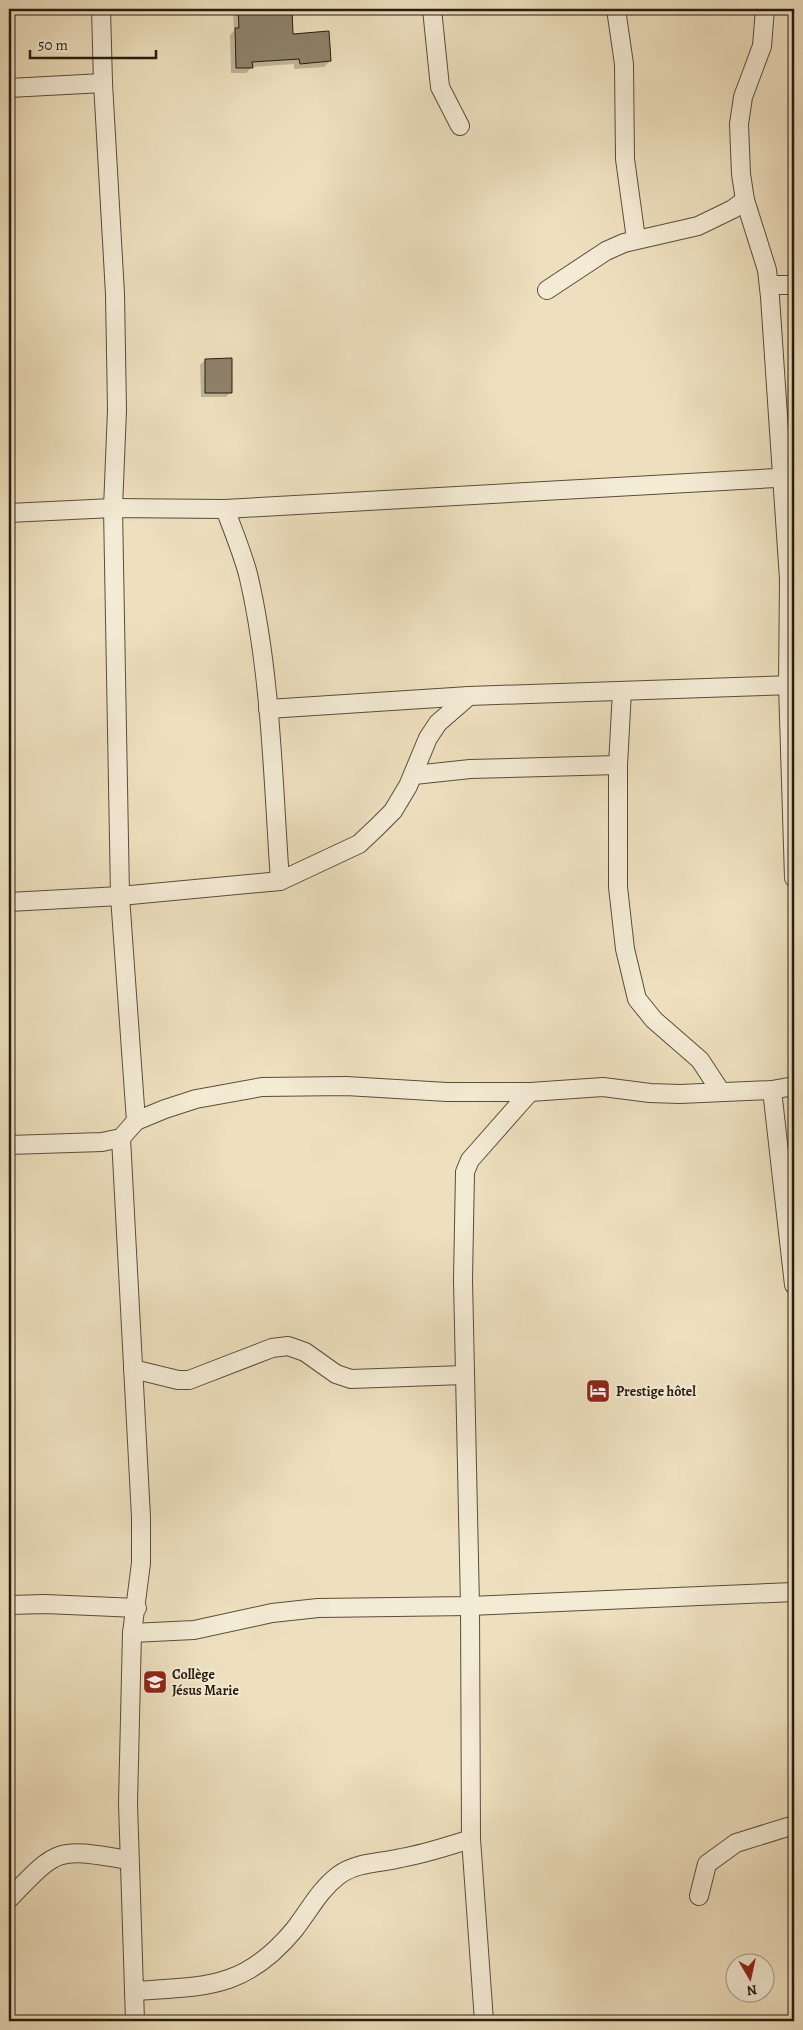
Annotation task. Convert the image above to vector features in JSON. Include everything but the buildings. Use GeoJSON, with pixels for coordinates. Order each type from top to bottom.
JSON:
{"type":"FeatureCollection","features":[{"type":"Feature","properties":{"kind":"street"},"geometry":{"type":"LineString","coordinates":[[101,9],[103,83],[115,303],[117,410],[113,508],[120,896],[136,1121]]}},
{"type":"Feature","properties":{"kind":"street"},"geometry":{"type":"LineString","coordinates":[[432,9],[440,87],[460,126]]}},
{"type":"Feature","properties":{"kind":"street"},"geometry":{"type":"LineString","coordinates":[[616,9],[624,73],[624,160],[636,239]]}},
{"type":"Feature","properties":{"kind":"street"},"geometry":{"type":"LineString","coordinates":[[765,9],[762,46],[743,97],[740,124],[741,174],[745,200],[762,251],[769,285],[788,477],[787,526],[794,878]]}},
{"type":"Feature","properties":{"kind":"street"},"geometry":{"type":"LineString","coordinates":[[9,88],[103,83]]}},
{"type":"Feature","properties":{"kind":"street"},"geometry":{"type":"LineString","coordinates":[[547,290],[606,251],[636,239],[698,226],[733,209],[745,200]]}},
{"type":"Feature","properties":{"kind":"street"},"geometry":{"type":"LineString","coordinates":[[769,285],[794,284]]}},
{"type":"Feature","properties":{"kind":"street"},"geometry":{"type":"LineString","coordinates":[[9,513],[113,508],[225,509],[788,477]]}},
{"type":"Feature","properties":{"kind":"street"},"geometry":{"type":"LineString","coordinates":[[225,509],[241,550],[253,597],[268,709],[280,881]]}},
{"type":"Feature","properties":{"kind":"street"},"geometry":{"type":"LineString","coordinates":[[268,709],[469,696],[791,685]]}},
{"type":"Feature","properties":{"kind":"street"},"geometry":{"type":"LineString","coordinates":[[622,691],[618,765],[618,887],[625,949],[637,998],[654,1020],[700,1060],[721,1092]]}},
{"type":"Feature","properties":{"kind":"street"},"geometry":{"type":"LineString","coordinates":[[9,902],[120,896],[280,881],[359,844],[393,811],[414,775],[428,738],[438,724],[469,696]]}},
{"type":"Feature","properties":{"kind":"street"},"geometry":{"type":"LineString","coordinates":[[414,775],[470,769],[618,765]]}},
{"type":"Feature","properties":{"kind":"street"},"geometry":{"type":"LineString","coordinates":[[9,1145],[82,1144],[121,1138],[136,1121],[196,1099],[262,1087],[346,1086],[447,1092],[530,1092],[603,1087],[650,1093],[772,1090],[794,1086]]}},
{"type":"Feature","properties":{"kind":"street"},"geometry":{"type":"LineString","coordinates":[[772,1090],[794,1284]]}},
{"type":"Feature","properties":{"kind":"street"},"geometry":{"type":"LineString","coordinates":[[484,2021],[471,1840],[470,1606],[463,1280],[465,1172],[470,1160],[530,1092]]}},
{"type":"Feature","properties":{"kind":"street"},"geometry":{"type":"LineString","coordinates":[[121,1138],[142,1517],[141,1563],[132,1633],[128,1860],[135,2021]]}},
{"type":"Feature","properties":{"kind":"street"},"geometry":{"type":"LineString","coordinates":[[133,1369],[178,1380],[190,1380],[272,1348],[288,1346],[305,1352],[336,1374],[351,1379],[464,1375]]}},
{"type":"Feature","properties":{"kind":"street"},"geometry":{"type":"LineString","coordinates":[[132,1633],[194,1630],[272,1613],[318,1608],[470,1606],[794,1592]]}},
{"type":"Feature","properties":{"kind":"street"},"geometry":{"type":"LineString","coordinates":[[9,1606],[46,1604],[136,1608]]}},
{"type":"Feature","properties":{"kind":"street"},"geometry":{"type":"LineString","coordinates":[[700,1896],[707,1864],[736,1843],[794,1825]]}},
{"type":"Feature","properties":{"kind":"street"},"geometry":{"type":"LineString","coordinates":[[134,1991],[213,1985],[252,1969],[270,1956],[288,1936],[319,1893],[340,1874],[367,1863],[400,1858],[471,1840]]}},
{"type":"Feature","properties":{"kind":"street"},"geometry":{"type":"LineString","coordinates":[[9,1899],[43,1864],[57,1855],[84,1853],[128,1860]]}},
{"type":"Feature","properties":{"kind":"place","name":"Prestige hôtel"},"geometry":{"type":"Point","coordinates":[598,1391]}},
{"type":"Feature","properties":{"kind":"place","name":"Collège Jésus Marie"},"geometry":{"type":"Point","coordinates":[155,1682]}}]}
